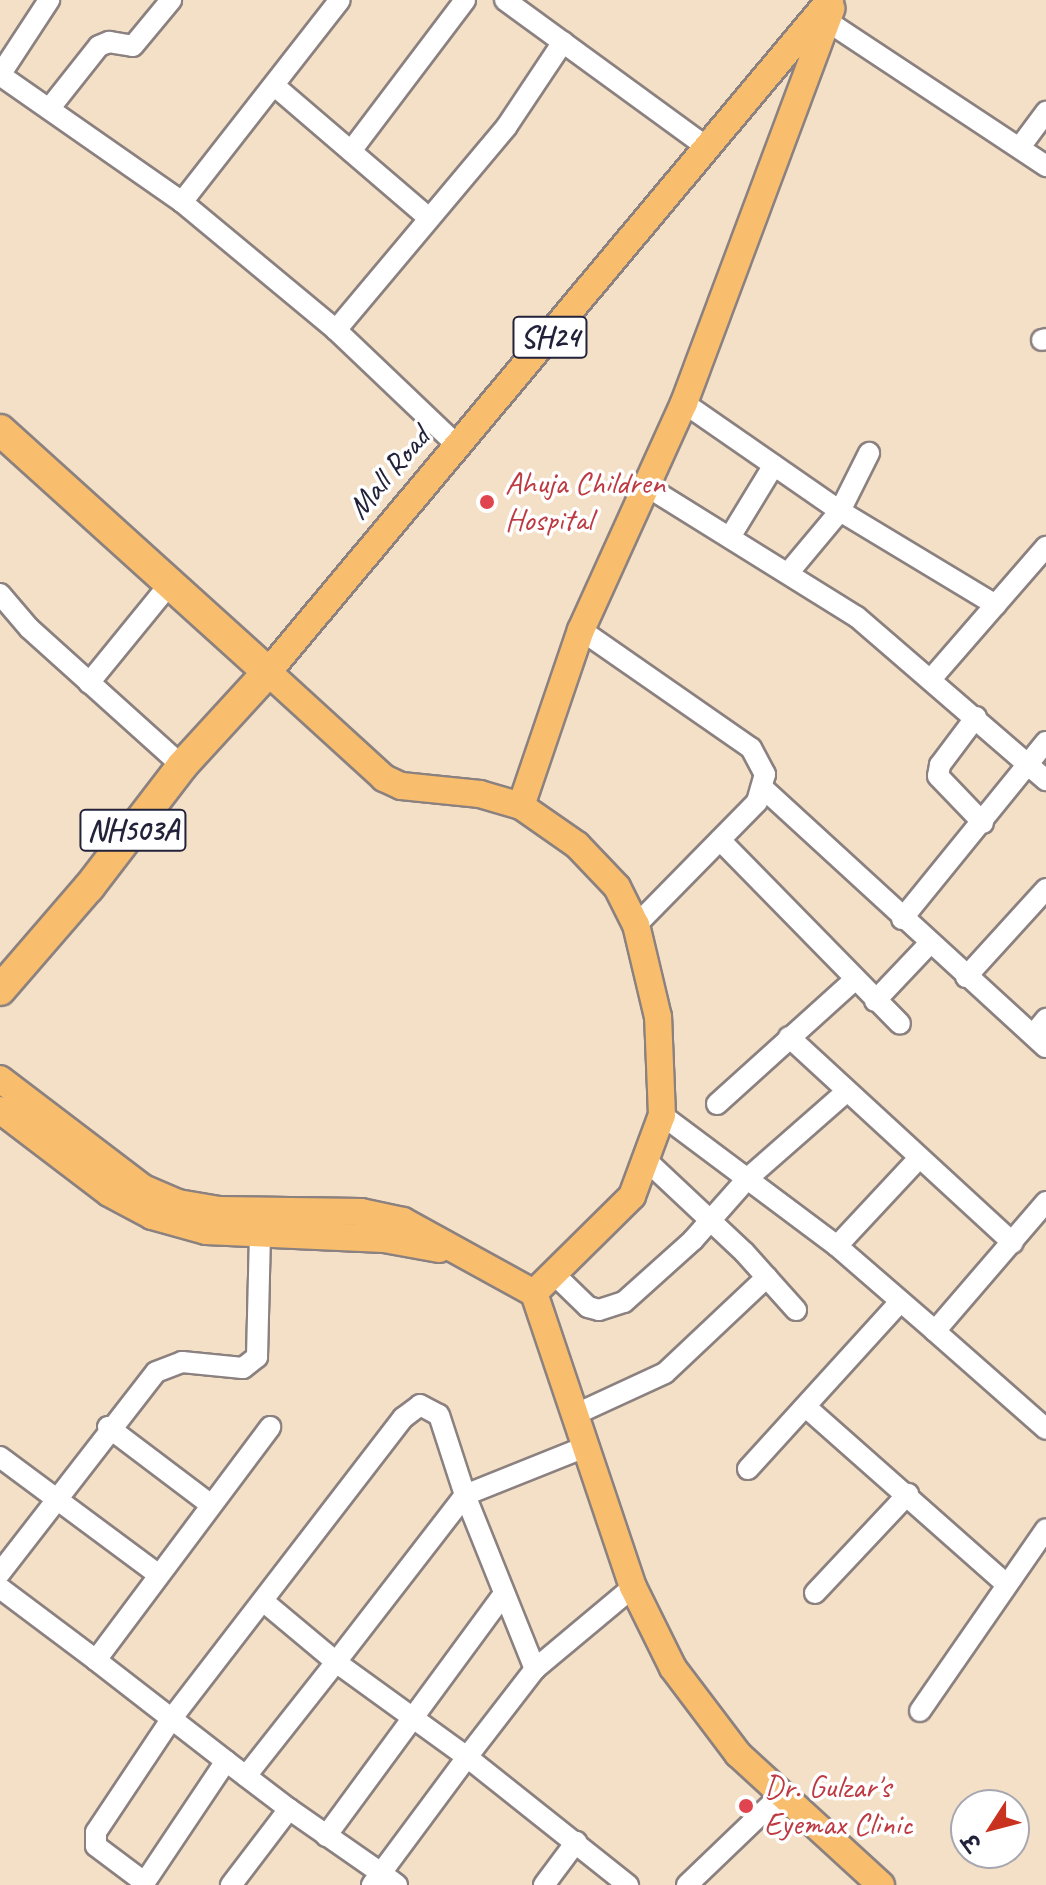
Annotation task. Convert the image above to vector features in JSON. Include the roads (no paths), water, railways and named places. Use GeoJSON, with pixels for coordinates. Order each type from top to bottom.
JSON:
{"type":"FeatureCollection","features":[{"type":"Feature","properties":{"kind":"highway"},"geometry":{"type":"LineString","coordinates":[[0,430],[168,586],[268,672]]}},
{"type":"Feature","properties":{"kind":"highway","name":"Mall Road"},"geometry":{"type":"LineString","coordinates":[[0,990],[89,887],[182,766],[268,672]]}},
{"type":"Feature","properties":{"kind":"main road","name":"Mall Road"},"geometry":{"type":"LineString","coordinates":[[268,672],[830,7]]}},
{"type":"Feature","properties":{"kind":"main road"},"geometry":{"type":"LineString","coordinates":[[521,806],[581,630],[684,403],[830,7]]}},
{"type":"Feature","properties":{"kind":"main road"},"geometry":{"type":"LineString","coordinates":[[268,672],[384,778],[401,786],[480,794],[521,806],[577,845],[617,887],[636,925],[658,1017],[662,1115],[632,1196],[534,1293]]}},
{"type":"Feature","properties":{"kind":"main road"},"geometry":{"type":"LineString","coordinates":[[0,1079],[143,1188],[178,1203],[219,1210],[361,1212],[403,1221],[454,1252],[534,1293],[633,1587],[673,1668],[705,1715],[781,1795],[881,1885]]}},
{"type":"Feature","properties":{"kind":"main road"},"geometry":{"type":"LineString","coordinates":[[0,1110],[133,1207],[206,1231],[260,1236],[384,1239],[454,1252]]}},
{"type":"Feature","properties":{"kind":"street"},"geometry":{"type":"LineString","coordinates":[[49,109],[99,46],[109,42],[133,46],[171,0]]}},
{"type":"Feature","properties":{"kind":"street"},"geometry":{"type":"LineString","coordinates":[[182,202],[276,87],[340,0]]}},
{"type":"Feature","properties":{"kind":"street"},"geometry":{"type":"LineString","coordinates":[[351,151],[465,0]]}},
{"type":"Feature","properties":{"kind":"street"},"geometry":{"type":"LineString","coordinates":[[505,0],[708,148]]}},
{"type":"Feature","properties":{"kind":"street"},"geometry":{"type":"LineString","coordinates":[[42,2],[0,75],[182,202],[336,330],[458,446]]}},
{"type":"Feature","properties":{"kind":"street"},"geometry":{"type":"LineString","coordinates":[[830,7],[1046,166]]}},
{"type":"Feature","properties":{"kind":"street"},"geometry":{"type":"LineString","coordinates":[[336,330],[507,126],[563,42]]}},
{"type":"Feature","properties":{"kind":"street"},"geometry":{"type":"LineString","coordinates":[[276,87],[429,218]]}},
{"type":"Feature","properties":{"kind":"street"},"geometry":{"type":"LineString","coordinates":[[1020,147],[1046,112]]}},
{"type":"Feature","properties":{"kind":"street"},"geometry":{"type":"LineString","coordinates":[[684,403],[840,511],[996,605]]}},
{"type":"Feature","properties":{"kind":"street"},"geometry":{"type":"LineString","coordinates":[[789,572],[840,511],[869,453]]}},
{"type":"Feature","properties":{"kind":"street"},"geometry":{"type":"LineString","coordinates":[[730,537],[774,465]]}},
{"type":"Feature","properties":{"kind":"street"},"geometry":{"type":"LineString","coordinates":[[648,487],[857,617],[932,678],[1046,780]]}},
{"type":"Feature","properties":{"kind":"street"},"geometry":{"type":"LineString","coordinates":[[932,678],[1046,547]]}},
{"type":"Feature","properties":{"kind":"street"},"geometry":{"type":"LineString","coordinates":[[89,683],[168,586]]}},
{"type":"Feature","properties":{"kind":"street"},"geometry":{"type":"LineString","coordinates":[[0,594],[89,683],[182,766]]}},
{"type":"Feature","properties":{"kind":"street"},"geometry":{"type":"LineString","coordinates":[[581,630],[751,748],[762,761],[764,789],[966,977],[1042,1033]]}},
{"type":"Feature","properties":{"kind":"street"},"geometry":{"type":"LineString","coordinates":[[976,717],[940,765],[938,776],[983,823]]}},
{"type":"Feature","properties":{"kind":"street"},"geometry":{"type":"LineString","coordinates":[[902,919],[1031,765],[1046,742]]}},
{"type":"Feature","properties":{"kind":"street"},"geometry":{"type":"LineString","coordinates":[[636,925],[720,840],[764,789]]}},
{"type":"Feature","properties":{"kind":"street"},"geometry":{"type":"LineString","coordinates":[[720,840],[853,981],[900,1024]]}},
{"type":"Feature","properties":{"kind":"street"},"geometry":{"type":"LineString","coordinates":[[966,977],[1046,889]]}},
{"type":"Feature","properties":{"kind":"street"},"geometry":{"type":"LineString","coordinates":[[875,1001],[929,944]]}},
{"type":"Feature","properties":{"kind":"street"},"geometry":{"type":"LineString","coordinates":[[717,1104],[853,981]]}},
{"type":"Feature","properties":{"kind":"street"},"geometry":{"type":"LineString","coordinates":[[789,1037],[1013,1243]]}},
{"type":"Feature","properties":{"kind":"street"},"geometry":{"type":"LineString","coordinates":[[554,1274],[588,1307],[611,1308],[640,1291],[712,1220],[747,1179],[846,1092]]}},
{"type":"Feature","properties":{"kind":"street"},"geometry":{"type":"LineString","coordinates":[[662,1115],[837,1246],[1046,1429]]}},
{"type":"Feature","properties":{"kind":"street"},"geometry":{"type":"LineString","coordinates":[[837,1246],[919,1158]]}},
{"type":"Feature","properties":{"kind":"street"},"geometry":{"type":"LineString","coordinates":[[646,1160],[712,1220],[796,1310]]}},
{"type":"Feature","properties":{"kind":"street"},"geometry":{"type":"LineString","coordinates":[[935,1331],[1046,1202]]}},
{"type":"Feature","properties":{"kind":"street"},"geometry":{"type":"LineString","coordinates":[[0,1573],[145,1381],[168,1365],[243,1368],[257,1357],[260,1236]]}},
{"type":"Feature","properties":{"kind":"street"},"geometry":{"type":"LineString","coordinates":[[574,1415],[665,1373],[767,1277]]}},
{"type":"Feature","properties":{"kind":"street"},"geometry":{"type":"LineString","coordinates":[[748,1469],[899,1303]]}},
{"type":"Feature","properties":{"kind":"street"},"geometry":{"type":"LineString","coordinates":[[226,1761],[143,1884],[102,1851],[93,1838],[172,1718],[414,1408],[426,1405],[439,1415],[465,1495],[535,1669]]}},
{"type":"Feature","properties":{"kind":"street"},"geometry":{"type":"LineString","coordinates":[[806,1407],[908,1494],[1005,1583]]}},
{"type":"Feature","properties":{"kind":"street"},"geometry":{"type":"LineString","coordinates":[[108,1427],[211,1505]]}},
{"type":"Feature","properties":{"kind":"street"},"geometry":{"type":"LineString","coordinates":[[96,1660],[270,1427]]}},
{"type":"Feature","properties":{"kind":"street"},"geometry":{"type":"LineString","coordinates":[[246,1776],[465,1495],[585,1447]]}},
{"type":"Feature","properties":{"kind":"street"},"geometry":{"type":"LineString","coordinates":[[0,1457],[159,1575]]}},
{"type":"Feature","properties":{"kind":"street"},"geometry":{"type":"LineString","coordinates":[[815,1593],[908,1494]]}},
{"type":"Feature","properties":{"kind":"street"},"geometry":{"type":"LineString","coordinates":[[920,1711],[1005,1583],[1046,1529]]}},
{"type":"Feature","properties":{"kind":"street"},"geometry":{"type":"LineString","coordinates":[[0,1588],[383,1881],[467,1757],[535,1669],[633,1587]]}},
{"type":"Feature","properties":{"kind":"street"},"geometry":{"type":"LineString","coordinates":[[326,1836],[504,1594]]}},
{"type":"Feature","properties":{"kind":"street"},"geometry":{"type":"LineString","coordinates":[[263,1601],[336,1662],[467,1757],[628,1885]]}},
{"type":"Feature","properties":{"kind":"street"},"geometry":{"type":"LineString","coordinates":[[687,1885],[781,1795]]}},
{"type":"Feature","properties":{"kind":"street"},"geometry":{"type":"LineString","coordinates":[[231,1885],[289,1809]]}},
{"type":"Feature","properties":{"kind":"street"},"geometry":{"type":"LineString","coordinates":[[544,1885],[576,1842]]}},
{"type":"Feature","properties":{"kind":"place","name":"Ahuja Children Hospital"},"geometry":{"type":"Point","coordinates":[487,502]}},
{"type":"Feature","properties":{"kind":"place","name":"Dr. Gulzar's Eyemax Clinic"},"geometry":{"type":"Point","coordinates":[746,1806]}}]}
